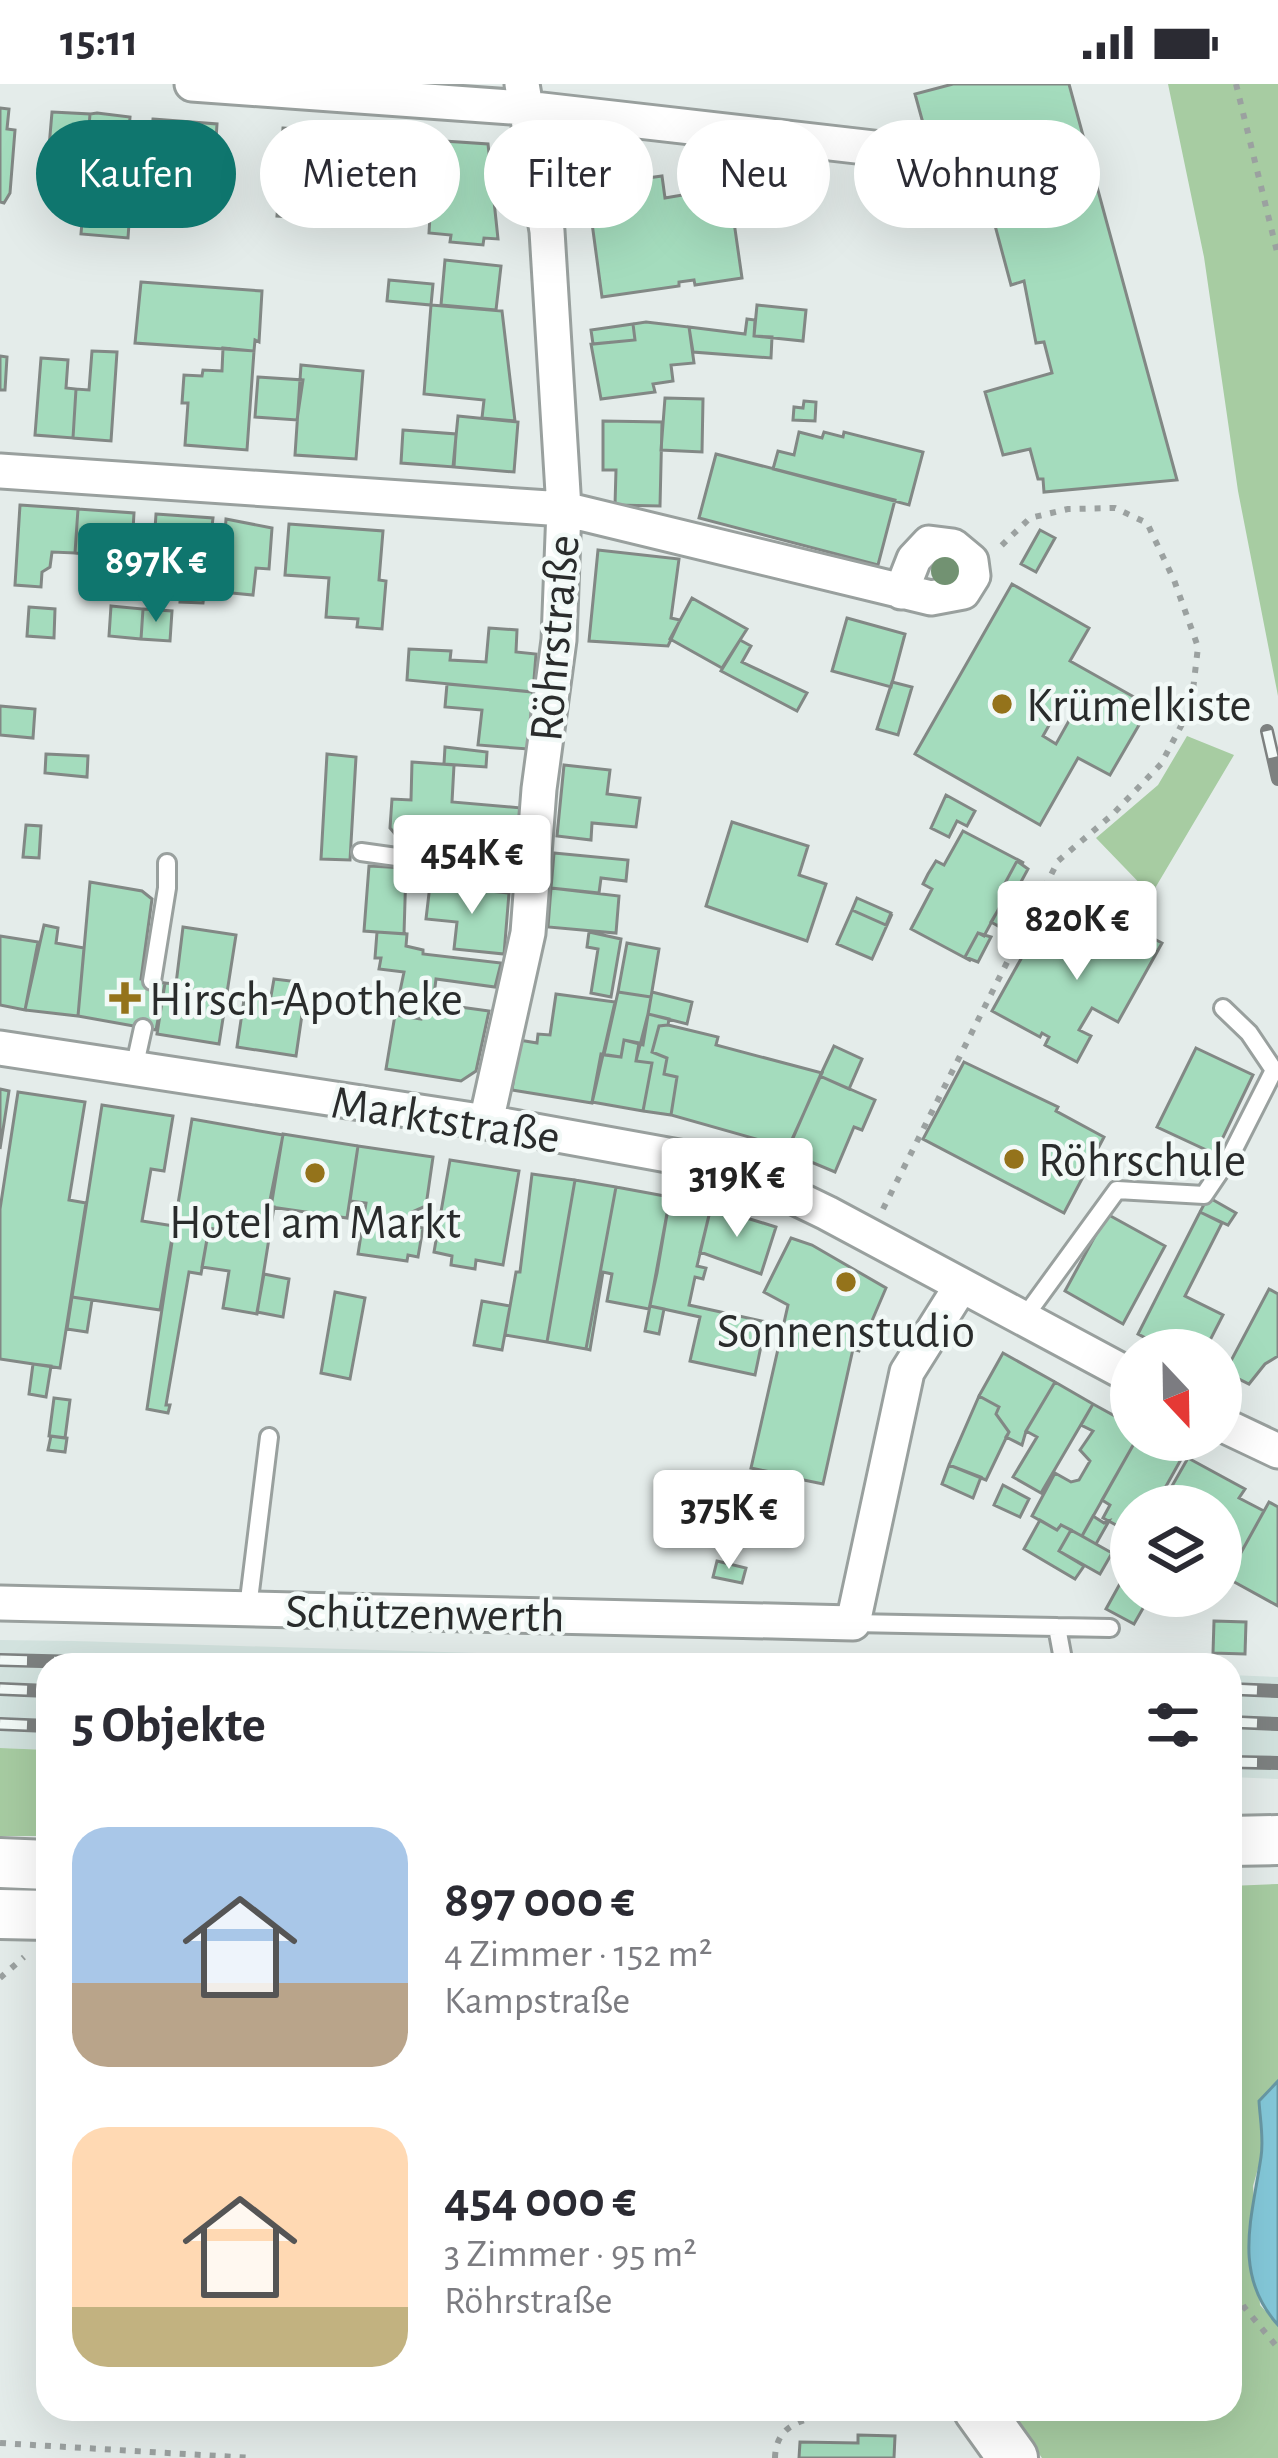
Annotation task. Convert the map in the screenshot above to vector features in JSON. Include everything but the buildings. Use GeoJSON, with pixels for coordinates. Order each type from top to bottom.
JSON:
{"type":"FeatureCollection","features":[{"type":"Feature","properties":{"kind":"street"},"geometry":{"type":"LineString","coordinates":[[192,84],[523,96],[854,145]]}},
{"type":"Feature","properties":{"kind":"street","name":"Röhrstraße"},"geometry":{"type":"LineString","coordinates":[[486,1122],[528,933],[560,640],[564,509],[547,231],[523,96]]}},
{"type":"Feature","properties":{"kind":"street"},"geometry":{"type":"LineString","coordinates":[[0,471],[564,509]]}},
{"type":"Feature","properties":{"kind":"street","name":"Röhrstraße"},"geometry":{"type":"LineString","coordinates":[[564,509],[931,598],[963,592],[973,577],[971,561]]}},
{"type":"Feature","properties":{"kind":"street"},"geometry":{"type":"LineString","coordinates":[[902,592],[914,559],[929,543],[953,546],[971,561]]}},
{"type":"Feature","properties":{"kind":"street","name":"Marktstraße"},"geometry":{"type":"LineString","coordinates":[[0,1048],[486,1122],[706,1162],[763,1182],[1110,1365]]}},
{"type":"Feature","properties":{"kind":"street"},"geometry":{"type":"LineString","coordinates":[[853,1623],[907,1372],[961,1286]]}},
{"type":"Feature","properties":{"kind":"street"},"geometry":{"type":"LineString","coordinates":[[1242,1434],[1278,1451]]}},
{"type":"Feature","properties":{"kind":"street","name":"Schützenwerth"},"geometry":{"type":"LineString","coordinates":[[0,1603],[853,1623]]}},
{"type":"Feature","properties":{"kind":"street"},"geometry":{"type":"LineString","coordinates":[[1242,1853],[1278,1840]]}},
{"type":"Feature","properties":{"kind":"street"},"geometry":{"type":"LineString","coordinates":[[0,1864],[36,1864]]}},
{"type":"Feature","properties":{"kind":"street"},"geometry":{"type":"LineString","coordinates":[[987,2421],[1013,2458]]}},
{"type":"Feature","properties":{"kind":"lane"},"geometry":{"type":"LineString","coordinates":[[361,852],[532,876]]}},
{"type":"Feature","properties":{"kind":"lane"},"geometry":{"type":"LineString","coordinates":[[152,981],[167,863]]}},
{"type":"Feature","properties":{"kind":"lane"},"geometry":{"type":"LineString","coordinates":[[1023,1319],[1117,1190],[1204,1195],[1231,1156],[1274,1070],[1223,1008]]}},
{"type":"Feature","properties":{"kind":"lane"},"geometry":{"type":"LineString","coordinates":[[134,1069],[143,1028]]}},
{"type":"Feature","properties":{"kind":"lane"},"geometry":{"type":"LineString","coordinates":[[248,1608],[269,1436]]}},
{"type":"Feature","properties":{"kind":"lane"},"geometry":{"type":"LineString","coordinates":[[853,1623],[1110,1628]]}},
{"type":"Feature","properties":{"kind":"lane"},"geometry":{"type":"LineString","coordinates":[[1057,1627],[1062,1653]]}},
{"type":"Feature","properties":{"kind":"path"},"geometry":{"type":"LineString","coordinates":[[1236,84],[1278,256]]}},
{"type":"Feature","properties":{"kind":"path"},"geometry":{"type":"LineString","coordinates":[[869,1236],[1058,861],[1161,764],[1191,707],[1198,646],[1147,523],[1114,508],[1068,508],[1030,518],[992,555],[971,561]]}},
{"type":"Feature","properties":{"kind":"path"},"geometry":{"type":"LineString","coordinates":[[1242,2303],[1278,2348]]}},
{"type":"Feature","properties":{"kind":"path"},"geometry":{"type":"LineString","coordinates":[[775,2458],[775,2444],[798,2421]]}},
{"type":"Feature","properties":{"kind":"path"},"geometry":{"type":"LineString","coordinates":[[0,2444],[252,2458]]}},
{"type":"Feature","properties":{"kind":"shaded area"},"geometry":{"type":"Polygon","coordinates":[[[0,1640],[478,1653],[36,1653],[36,1750],[0,1748],[0,1640]]]}},
{"type":"Feature","properties":{"kind":"shaded area"},"geometry":{"type":"Polygon","coordinates":[[[1242,1676],[1278,1677],[1278,1779],[1242,1778],[1242,1676]]]}},
{"type":"Feature","properties":{"kind":"green space"},"geometry":{"type":"Polygon","coordinates":[[[1168,84],[1278,84],[1278,696],[1238,491],[1204,257],[1168,84]]]}},
{"type":"Feature","properties":{"kind":"green space"},"geometry":{"type":"Polygon","coordinates":[[[1187,736],[1234,755],[1151,895],[1096,838],[1158,785],[1187,736]]]}},
{"type":"Feature","properties":{"kind":"green space"},"geometry":{"type":"Polygon","coordinates":[[[0,1748],[36,1750],[36,1836],[0,1836],[0,1748]]]}},
{"type":"Feature","properties":{"kind":"green space"},"geometry":{"type":"Polygon","coordinates":[[[1278,1884],[1278,2081],[1259,2101],[1262,2154],[1253,2186],[1260,2305],[1278,2325],[1278,2458],[1042,2458],[1016,2421],[1242,2421],[1242,1886],[1278,1884]]]}},
{"type":"Feature","properties":{"kind":"water"},"geometry":{"type":"Polygon","coordinates":[[[1278,2081],[1278,2325],[1255,2286],[1249,2245],[1262,2150],[1259,2101],[1278,2081]]]}},
{"type":"Feature","properties":{"kind":"railway"},"geometry":{"type":"LineString","coordinates":[[1267,731],[1278,779]]}},
{"type":"Feature","properties":{"kind":"railway"},"geometry":{"type":"LineString","coordinates":[[0,1660],[36,1661]]}},
{"type":"Feature","properties":{"kind":"railway"},"geometry":{"type":"LineString","coordinates":[[0,1689],[36,1690]]}},
{"type":"Feature","properties":{"kind":"railway"},"geometry":{"type":"LineString","coordinates":[[1242,1690],[1278,1691]]}},
{"type":"Feature","properties":{"kind":"railway"},"geometry":{"type":"LineString","coordinates":[[1242,1722],[1278,1724]]}},
{"type":"Feature","properties":{"kind":"railway"},"geometry":{"type":"LineString","coordinates":[[0,1724],[36,1726]]}},
{"type":"Feature","properties":{"kind":"railway"},"geometry":{"type":"LineString","coordinates":[[1242,1762],[1278,1763]]}},
{"type":"Feature","properties":{"kind":"place","name":"Krümelkiste"},"geometry":{"type":"Point","coordinates":[1002,704]}},
{"type":"Feature","properties":{"kind":"place","name":"Hirsch-Apotheke"},"geometry":{"type":"Point","coordinates":[125,998]}},
{"type":"Feature","properties":{"kind":"place","name":"Röhrschule"},"geometry":{"type":"Point","coordinates":[1014,1159]}},
{"type":"Feature","properties":{"kind":"place","name":"Hotel am Markt"},"geometry":{"type":"Point","coordinates":[315,1173]}},
{"type":"Feature","properties":{"kind":"place","name":"Sonnenstudio"},"geometry":{"type":"Point","coordinates":[846,1282]}}]}
